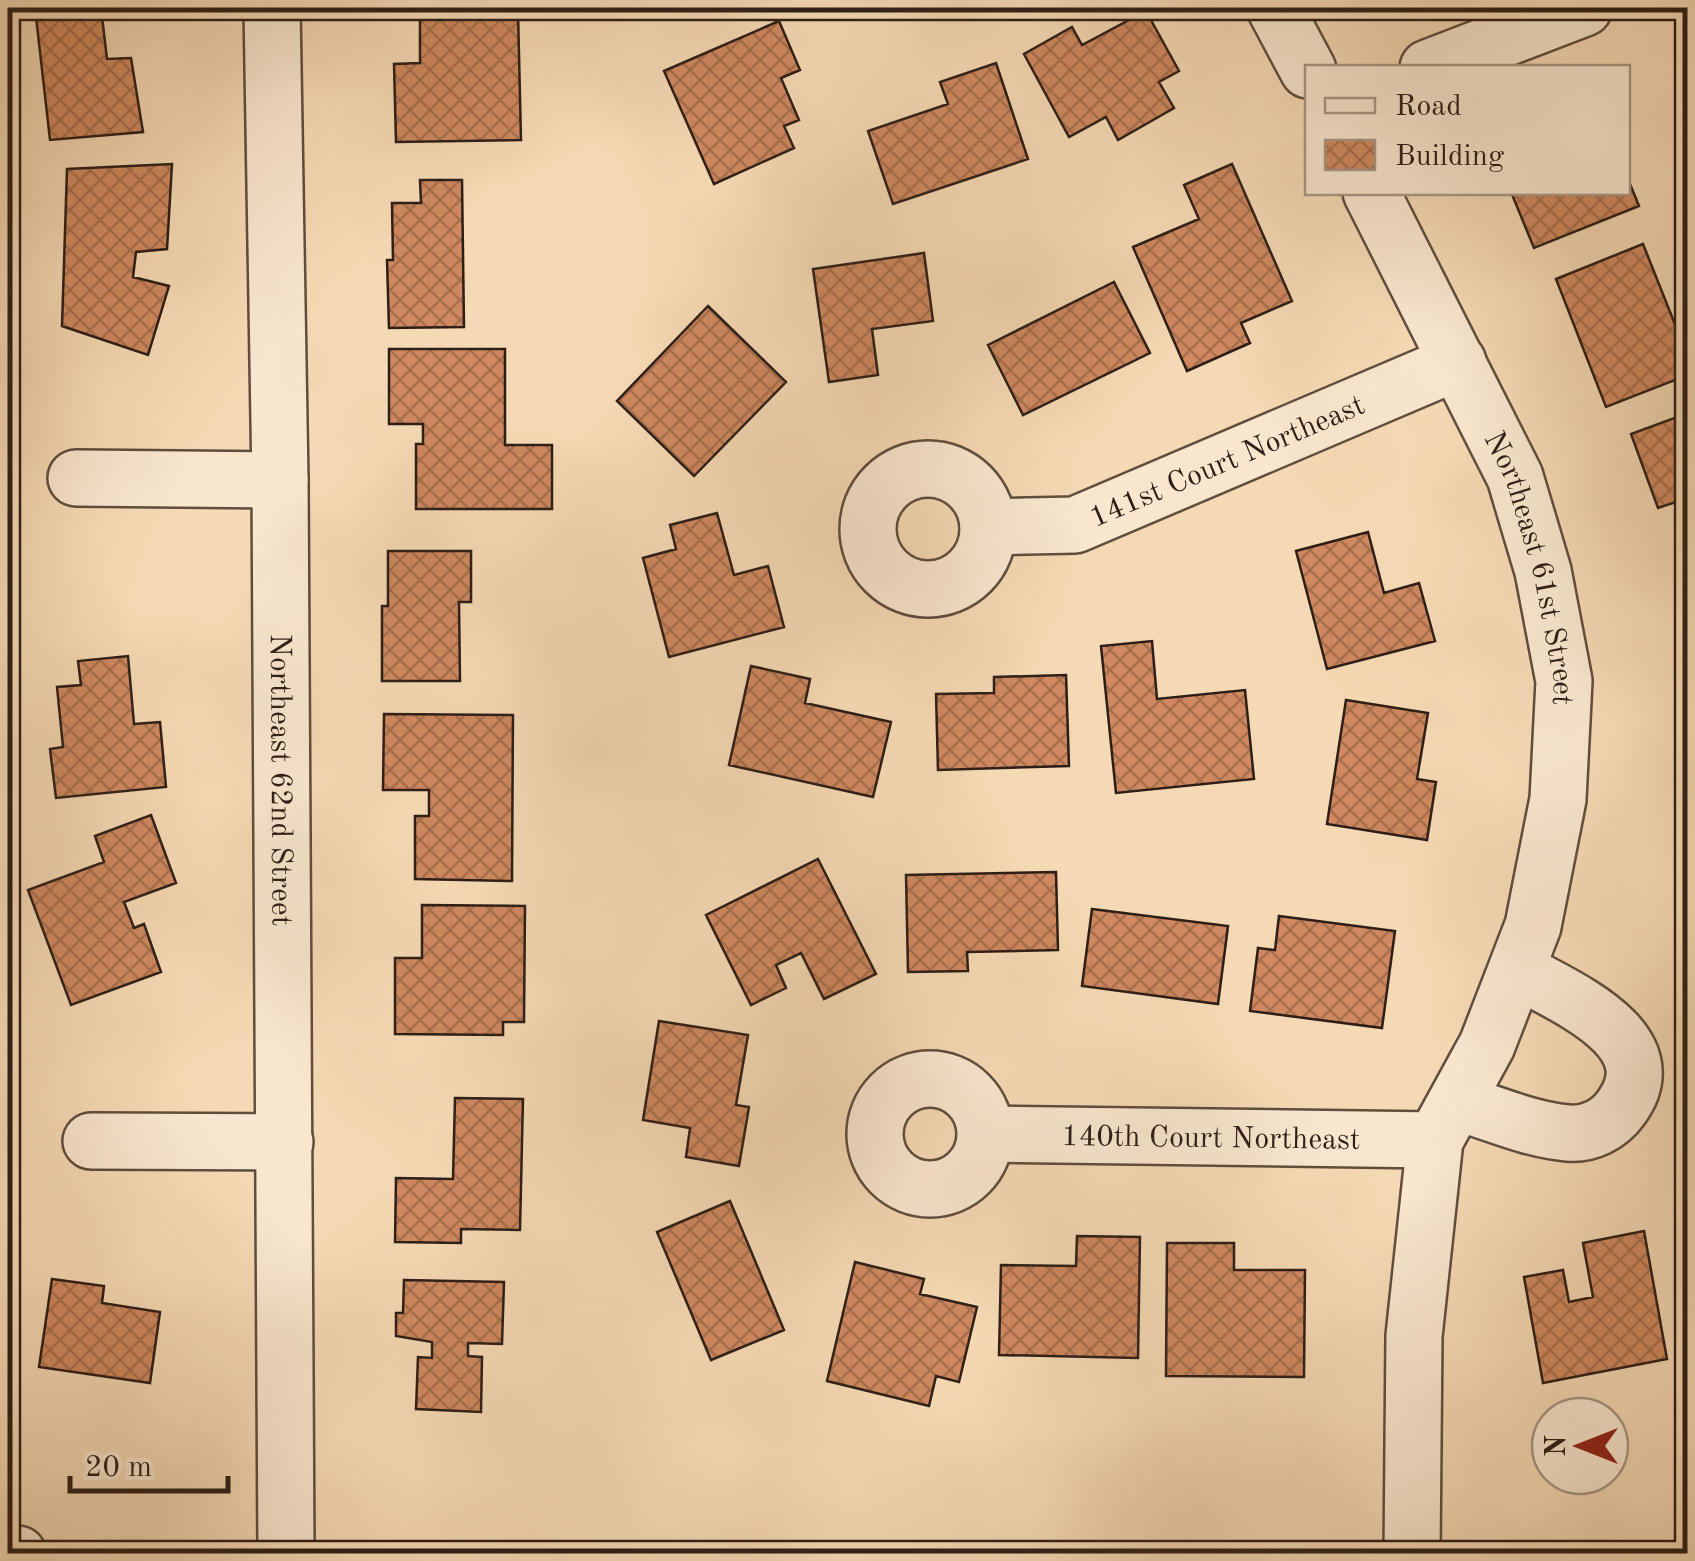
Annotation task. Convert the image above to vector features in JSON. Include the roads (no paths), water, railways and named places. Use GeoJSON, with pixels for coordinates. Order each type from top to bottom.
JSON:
{"type":"FeatureCollection","features":[{"type":"Feature","properties":{"kind":"street","name":"Northeast 62nd Street"},"geometry":{"type":"LineString","coordinates":[[272,8],[280,480],[286,1554]]}},
{"type":"Feature","properties":{"kind":"street"},"geometry":{"type":"LineString","coordinates":[[1275,8],[1305,65]]}},
{"type":"Feature","properties":{"kind":"street"},"geometry":{"type":"LineString","coordinates":[[1436,65],[1584,8]]}},
{"type":"Feature","properties":{"kind":"street","name":"Northeast 61st Street"},"geometry":{"type":"LineString","coordinates":[[1373,195],[1515,476],[1543,571],[1564,682],[1558,799],[1533,926],[1487,1045],[1445,1121],[1414,1336],[1412,1554]]}},
{"type":"Feature","properties":{"kind":"street","name":"141st Court Northeast"},"geometry":{"type":"LineString","coordinates":[[988,527],[1076,525],[1458,362]]}},
{"type":"Feature","properties":{"kind":"street"},"geometry":{"type":"LineString","coordinates":[[76,478],[280,480]]}},
{"type":"Feature","properties":{"kind":"street"},"geometry":{"type":"LineString","coordinates":[[1445,1121],[1571,1134],[1606,1123],[1630,1094],[1632,1058],[1612,1026],[1516,970]]}},
{"type":"Feature","properties":{"kind":"street","name":"140th Court Northeast"},"geometry":{"type":"LineString","coordinates":[[986,1134],[1445,1121]]}},
{"type":"Feature","properties":{"kind":"street"},"geometry":{"type":"LineString","coordinates":[[91,1141],[285,1142]]}},
{"type":"Feature","properties":{"kind":"street"},"geometry":{"type":"LineString","coordinates":[[8,1554],[18,1554]]}}]}
